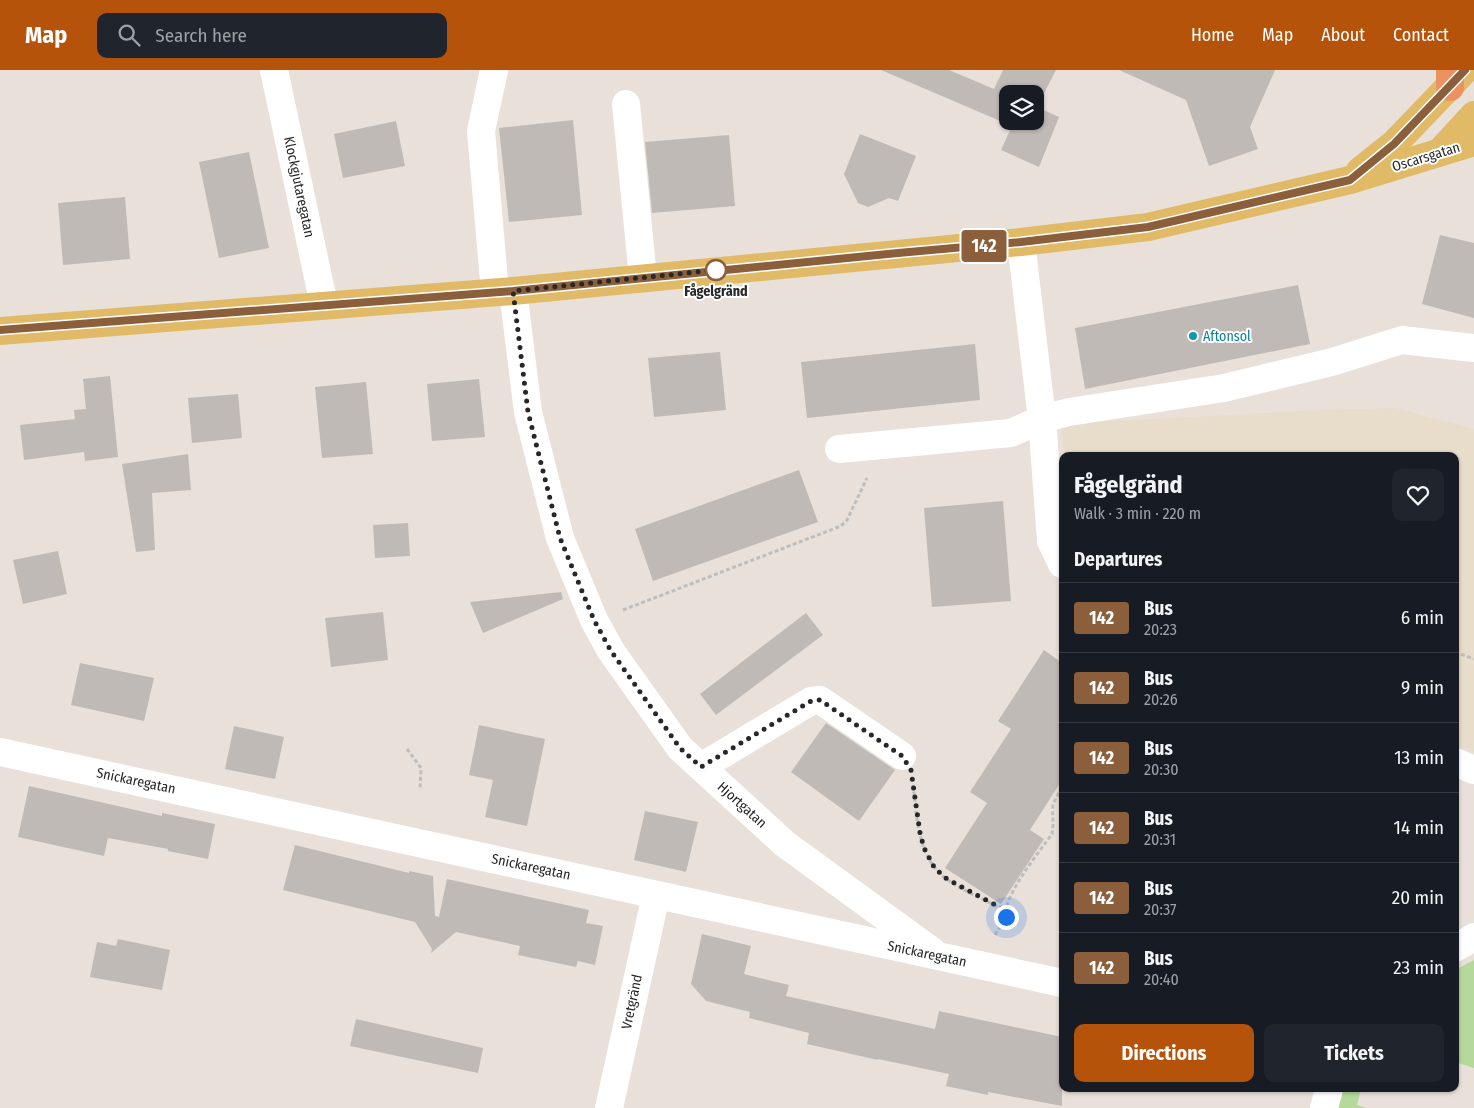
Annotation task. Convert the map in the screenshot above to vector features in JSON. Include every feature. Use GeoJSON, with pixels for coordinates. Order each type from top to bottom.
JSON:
{"type":"FeatureCollection","features":[{"type":"Feature","properties":{"kind":"main road","name":"Oscarsgatan"},"geometry":{"type":"LineString","coordinates":[[1350,180],[1394,144],[1455,76]]}},
{"type":"Feature","properties":{"kind":"main road"},"geometry":{"type":"LineString","coordinates":[[1439,153],[1474,115]]}},
{"type":"Feature","properties":{"kind":"main road","name":"Oscarsgatan"},"geometry":{"type":"LineString","coordinates":[[0,330],[504,292],[1021,242],[1148,227],[1350,180],[1474,142]]}},
{"type":"Feature","properties":{"kind":"street","name":"Klockgjutaregatan"},"geometry":{"type":"LineString","coordinates":[[274,70],[324,305]]}},
{"type":"Feature","properties":{"kind":"street","name":"Hjortgatan"},"geometry":{"type":"LineString","coordinates":[[494,70],[481,131],[504,292],[528,412],[560,538],[594,620],[611,651],[680,748],[785,844],[939,956]]}},
{"type":"Feature","properties":{"kind":"street"},"geometry":{"type":"LineString","coordinates":[[626,104],[643,278]]}},
{"type":"Feature","properties":{"kind":"street"},"geometry":{"type":"LineString","coordinates":[[1021,242],[1042,418],[1051,541],[1059,558]]}},
{"type":"Feature","properties":{"kind":"street"},"geometry":{"type":"LineString","coordinates":[[839,449],[1011,433],[1042,418],[1069,412],[1224,388],[1332,362],[1402,340],[1474,348]]}},
{"type":"Feature","properties":{"kind":"street"},"geometry":{"type":"LineString","coordinates":[[701,767],[811,701],[820,700],[902,756]]}},
{"type":"Feature","properties":{"kind":"street","name":"Snickaregatan"},"geometry":{"type":"LineString","coordinates":[[0,752],[1059,982]]}},
{"type":"Feature","properties":{"kind":"street"},"geometry":{"type":"LineString","coordinates":[[1459,764],[1474,770]]}},
{"type":"Feature","properties":{"kind":"street","name":"Vretgränd"},"geometry":{"type":"LineString","coordinates":[[608,1108],[656,895]]}},
{"type":"Feature","properties":{"kind":"street"},"geometry":{"type":"LineString","coordinates":[[1459,946],[1474,938]]}},
{"type":"Feature","properties":{"kind":"street"},"geometry":{"type":"LineString","coordinates":[[1324,1108],[1328,1092]]}},
{"type":"Feature","properties":{"kind":"path"},"geometry":{"type":"LineString","coordinates":[[643,602],[841,526],[847,520],[869,474]]}},
{"type":"Feature","properties":{"kind":"path"},"geometry":{"type":"LineString","coordinates":[[1459,653],[1474,659]]}},
{"type":"Feature","properties":{"kind":"path"},"geometry":{"type":"LineString","coordinates":[[408,749],[421,768],[420,790]]}},
{"type":"Feature","properties":{"kind":"path"},"geometry":{"type":"LineString","coordinates":[[902,756],[911,770],[920,833],[924,848],[934,867],[944,877],[1005,910]]}},
{"type":"Feature","properties":{"kind":"path"},"geometry":{"type":"LineString","coordinates":[[1002,924],[1006,917],[1005,910],[1012,892],[1052,834],[1054,826],[1053,807],[1059,792]]}},
{"type":"Feature","properties":{"kind":"shaded area"},"geometry":{"type":"Polygon","coordinates":[[[1395,408],[1474,429],[1474,752],[1459,746],[1459,452],[1064,452],[1061,424],[1395,408]]]}},
{"type":"Feature","properties":{"kind":"green space"},"geometry":{"type":"Polygon","coordinates":[[[1474,960],[1474,1068],[1459,1063],[1459,968],[1474,960]]]}},
{"type":"Feature","properties":{"kind":"green space"},"geometry":{"type":"Polygon","coordinates":[[[1339,1092],[1360,1092],[1357,1105],[1366,1108],[1335,1108],[1339,1092]]]}},
{"type":"Feature","properties":{"kind":"building"},"geometry":{"type":"Polygon","coordinates":[[[881,70],[949,70],[994,89],[1003,70],[1056,70],[1044,93],[1044,85],[999,85],[999,120],[881,70]]]}},
{"type":"Feature","properties":{"kind":"building"},"geometry":{"type":"Polygon","coordinates":[[[1119,70],[1275,70],[1250,127],[1258,149],[1209,166],[1186,100],[1119,70]]]}},
{"type":"Feature","properties":{"kind":"building"},"geometry":{"type":"Polygon","coordinates":[[[1044,110],[1059,117],[1039,167],[1001,150],[1010,130],[1044,130],[1044,110]]]}},
{"type":"Feature","properties":{"kind":"building"},"geometry":{"type":"Polygon","coordinates":[[[573,120],[582,215],[509,222],[499,128],[573,120]]]}},
{"type":"Feature","properties":{"kind":"building"},"geometry":{"type":"Polygon","coordinates":[[[396,121],[405,166],[343,178],[334,134],[396,121]]]}},
{"type":"Feature","properties":{"kind":"building"},"geometry":{"type":"Polygon","coordinates":[[[860,134],[916,156],[898,201],[889,198],[868,207],[858,203],[844,174],[860,134]]]}},
{"type":"Feature","properties":{"kind":"building"},"geometry":{"type":"Polygon","coordinates":[[[729,135],[735,206],[652,213],[645,142],[729,135]]]}},
{"type":"Feature","properties":{"kind":"building"},"geometry":{"type":"Polygon","coordinates":[[[249,152],[269,248],[219,258],[199,162],[249,152]]]}},
{"type":"Feature","properties":{"kind":"building"},"geometry":{"type":"Polygon","coordinates":[[[125,197],[130,259],[63,265],[58,203],[125,197]]]}},
{"type":"Feature","properties":{"kind":"building"},"geometry":{"type":"Polygon","coordinates":[[[1440,235],[1474,243],[1474,318],[1422,304],[1440,235]]]}},
{"type":"Feature","properties":{"kind":"building","name":"Aftonsol"},"geometry":{"type":"Polygon","coordinates":[[[1298,285],[1310,344],[1085,389],[1075,328],[1298,285]]]}},
{"type":"Feature","properties":{"kind":"building"},"geometry":{"type":"Polygon","coordinates":[[[975,344],[980,400],[807,418],[801,362],[975,344]]]}},
{"type":"Feature","properties":{"kind":"building"},"geometry":{"type":"Polygon","coordinates":[[[720,352],[726,410],[654,417],[648,358],[720,352]]]}},
{"type":"Feature","properties":{"kind":"building"},"geometry":{"type":"Polygon","coordinates":[[[110,376],[118,457],[85,461],[84,452],[24,460],[20,425],[75,419],[74,410],[86,409],[83,379],[110,376]]]}},
{"type":"Feature","properties":{"kind":"building"},"geometry":{"type":"Polygon","coordinates":[[[479,379],[485,437],[432,441],[427,384],[479,379]]]}},
{"type":"Feature","properties":{"kind":"building"},"geometry":{"type":"Polygon","coordinates":[[[366,382],[373,454],[322,458],[315,387],[366,382]]]}},
{"type":"Feature","properties":{"kind":"building"},"geometry":{"type":"Polygon","coordinates":[[[238,394],[242,438],[192,443],[188,398],[238,394]]]}},
{"type":"Feature","properties":{"kind":"building"},"geometry":{"type":"Polygon","coordinates":[[[188,454],[191,490],[152,493],[155,550],[136,552],[122,464],[188,454]]]}},
{"type":"Feature","properties":{"kind":"building"},"geometry":{"type":"Polygon","coordinates":[[[799,470],[818,522],[653,581],[635,529],[799,470]]]}},
{"type":"Feature","properties":{"kind":"building"},"geometry":{"type":"Polygon","coordinates":[[[1003,501],[1011,601],[932,607],[924,508],[1003,501]]]}},
{"type":"Feature","properties":{"kind":"building"},"geometry":{"type":"Polygon","coordinates":[[[408,523],[410,556],[375,558],[373,525],[408,523]]]}},
{"type":"Feature","properties":{"kind":"building"},"geometry":{"type":"Polygon","coordinates":[[[58,551],[67,594],[23,604],[13,560],[58,551]]]}},
{"type":"Feature","properties":{"kind":"building"},"geometry":{"type":"Polygon","coordinates":[[[561,592],[563,599],[483,633],[470,602],[561,592]]]}},
{"type":"Feature","properties":{"kind":"building"},"geometry":{"type":"Polygon","coordinates":[[[383,612],[388,660],[331,667],[325,618],[383,612]]]}},
{"type":"Feature","properties":{"kind":"building"},"geometry":{"type":"Polygon","coordinates":[[[806,613],[823,635],[716,715],[700,694],[806,613]]]}},
{"type":"Feature","properties":{"kind":"building"},"geometry":{"type":"Polygon","coordinates":[[[1044,650],[1059,661],[1059,785],[1030,830],[1044,839],[1001,904],[945,868],[987,803],[970,792],[1011,729],[998,721],[1044,650]]]}},
{"type":"Feature","properties":{"kind":"building"},"geometry":{"type":"Polygon","coordinates":[[[80,663],[154,678],[144,721],[71,705],[80,663]]]}},
{"type":"Feature","properties":{"kind":"building"},"geometry":{"type":"Polygon","coordinates":[[[826,723],[895,770],[859,821],[791,772],[826,723]]]}},
{"type":"Feature","properties":{"kind":"building"},"geometry":{"type":"Polygon","coordinates":[[[479,725],[545,739],[527,826],[485,817],[493,780],[469,775],[479,725]]]}},
{"type":"Feature","properties":{"kind":"building"},"geometry":{"type":"Polygon","coordinates":[[[234,726],[284,737],[275,779],[225,769],[234,726]]]}},
{"type":"Feature","properties":{"kind":"building"},"geometry":{"type":"Polygon","coordinates":[[[29,786],[162,816],[162,813],[215,824],[208,859],[168,851],[168,849],[108,838],[104,856],[18,837],[29,786]]]}},
{"type":"Feature","properties":{"kind":"building"},"geometry":{"type":"Polygon","coordinates":[[[645,811],[698,822],[686,872],[634,860],[645,811]]]}},
{"type":"Feature","properties":{"kind":"building"},"geometry":{"type":"Polygon","coordinates":[[[295,845],[409,873],[409,871],[433,876],[435,916],[439,917],[447,879],[589,910],[586,923],[603,926],[595,965],[578,961],[576,967],[518,955],[520,946],[456,932],[431,953],[432,949],[415,922],[283,890],[295,845]]]}},
{"type":"Feature","properties":{"kind":"building"},"geometry":{"type":"Polygon","coordinates":[[[702,934],[751,946],[744,974],[789,985],[786,996],[935,1029],[939,1011],[1059,1036],[1059,1092],[1062,1092],[1062,1106],[988,1092],[988,1095],[946,1086],[949,1074],[807,1044],[809,1033],[749,1018],[750,1012],[706,1001],[691,984],[702,934]]]}},
{"type":"Feature","properties":{"kind":"building"},"geometry":{"type":"Polygon","coordinates":[[[118,939],[170,950],[162,990],[90,977],[97,942],[116,946],[118,939]]]}},
{"type":"Feature","properties":{"kind":"building"},"geometry":{"type":"Polygon","coordinates":[[[356,1019],[483,1048],[478,1073],[350,1046],[356,1019]]]}},
{"type":"Feature","properties":{"kind":"bus line","name":"142"},"geometry":{"type":"LineString","coordinates":[[0,330],[513,291],[1021,242],[1148,227],[1350,180],[1394,144],[1465,70]]}},
{"type":"Feature","properties":{"kind":"place","name":"Fågelgränd"},"geometry":{"type":"Point","coordinates":[716,270]}},
{"type":"Feature","properties":{"kind":"place","name":"Aftonsol"},"geometry":{"type":"Point","coordinates":[1193,336]}},
{"type":"Feature","properties":{"kind":"route"},"geometry":{"type":"LineString","coordinates":[[716,270],[513,291],[528,412],[560,538],[594,620],[611,651],[680,748],[701,767],[811,701],[820,700],[902,756],[911,770],[920,833],[924,848],[934,867],[944,877],[1005,910],[1006,917]]}}]}
